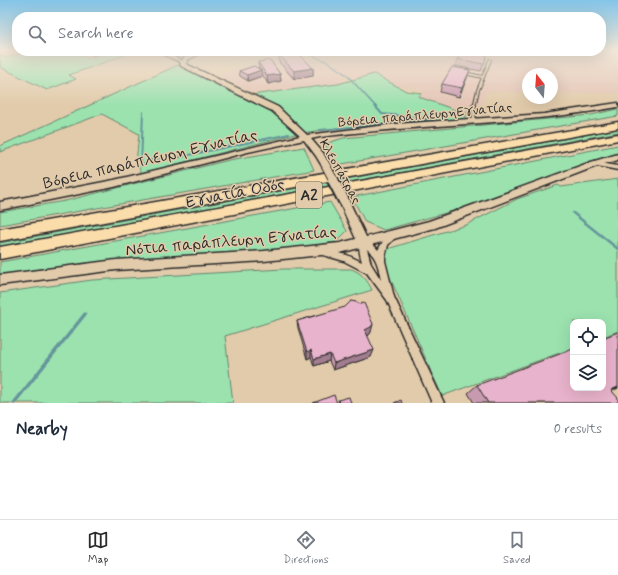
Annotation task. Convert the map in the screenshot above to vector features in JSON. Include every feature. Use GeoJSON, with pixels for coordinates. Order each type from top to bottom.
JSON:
{"type":"FeatureCollection","features":[{"type":"Feature","properties":{"kind":"highway","name":"Εγνατία Οδός"},"geometry":{"type":"LineString","coordinates":[[0,236],[618,125]]}},
{"type":"Feature","properties":{"kind":"highway","name":"Εγνατία Οδός"},"geometry":{"type":"LineString","coordinates":[[0,253],[618,137]]}},
{"type":"Feature","properties":{"kind":"street","name":"Κλεοπάτρας"},"geometry":{"type":"LineString","coordinates":[[191,69],[270,106],[288,120],[314,146],[344,201],[363,242]]}},
{"type":"Feature","properties":{"kind":"street","name":"Βόρεια παράπλευρηΕγνατίας"},"geometry":{"type":"LineString","coordinates":[[306,138],[358,131],[562,114],[618,105]]}},
{"type":"Feature","properties":{"kind":"street","name":"Βόρεια παράπλευρη Εγνατίας"},"geometry":{"type":"LineString","coordinates":[[0,206],[70,194],[242,151],[306,138]]}},
{"type":"Feature","properties":{"kind":"street","name":"Νότια παράπλευρη Εγνατίας"},"geometry":{"type":"LineString","coordinates":[[0,280],[116,265],[264,256],[340,248],[438,222],[594,164],[618,157]]}},
{"type":"Feature","properties":{"kind":"street"},"geometry":{"type":"LineString","coordinates":[[594,164],[618,168]]}},
{"type":"Feature","properties":{"kind":"street"},"geometry":{"type":"LineString","coordinates":[[396,234],[388,239],[383,245],[381,261],[390,297],[438,403]]}},
{"type":"Feature","properties":{"kind":"street"},"geometry":{"type":"LineString","coordinates":[[363,242],[374,250],[381,261]]}},
{"type":"Feature","properties":{"kind":"street"},"geometry":{"type":"LineString","coordinates":[[363,242],[364,260],[371,273],[390,297]]}},
{"type":"Feature","properties":{"kind":"street"},"geometry":{"type":"LineString","coordinates":[[317,250],[345,257],[359,264],[371,273]]}},
{"type":"Feature","properties":{"kind":"lane"},"geometry":{"type":"LineString","coordinates":[[474,121],[472,110],[486,69]]}},
{"type":"Feature","properties":{"kind":"lane"},"geometry":{"type":"LineString","coordinates":[[463,73],[483,77]]}},
{"type":"Feature","properties":{"kind":"shaded area"},"geometry":{"type":"Polygon","coordinates":[[[238,69],[522,69],[522,92],[486,92],[479,112],[461,112],[420,97],[423,90],[340,75],[346,81],[338,84],[253,93],[219,75],[238,69]]]}},
{"type":"Feature","properties":{"kind":"shaded area"},"geometry":{"type":"Polygon","coordinates":[[[558,69],[618,69],[618,93],[558,93],[558,69]]]}},
{"type":"Feature","properties":{"kind":"green space"},"geometry":{"type":"Polygon","coordinates":[[[4,69],[86,69],[69,75],[76,79],[47,90],[4,69]]]}},
{"type":"Feature","properties":{"kind":"green space"},"geometry":{"type":"Polygon","coordinates":[[[170,69],[186,69],[242,96],[338,84],[374,74],[406,91],[421,93],[419,97],[461,112],[469,112],[463,120],[337,128],[295,134],[142,173],[136,163],[139,134],[102,114],[0,152],[0,146],[170,69]]]}},
{"type":"Feature","properties":{"kind":"green space"},"geometry":{"type":"Polygon","coordinates":[[[618,109],[618,116],[336,165],[325,144],[343,138],[591,115],[618,109]]]}},
{"type":"Feature","properties":{"kind":"green space"},"geometry":{"type":"Polygon","coordinates":[[[618,129],[618,132],[0,247],[0,243],[618,129]]]}},
{"type":"Feature","properties":{"kind":"green space"},"geometry":{"type":"Polygon","coordinates":[[[618,145],[618,155],[478,204],[384,230],[365,222],[352,197],[618,145]]]}},
{"type":"Feature","properties":{"kind":"green space"},"geometry":{"type":"Polygon","coordinates":[[[304,147],[314,170],[0,225],[0,212],[65,201],[229,160],[304,147]]]}},
{"type":"Feature","properties":{"kind":"green space"},"geometry":{"type":"Polygon","coordinates":[[[618,179],[618,331],[606,336],[606,319],[570,319],[570,349],[442,396],[384,264],[384,250],[466,225],[517,199],[558,185],[561,187],[618,179]]]}},
{"type":"Feature","properties":{"kind":"green space"},"geometry":{"type":"Polygon","coordinates":[[[330,202],[347,231],[336,242],[254,254],[0,280],[0,262],[330,202]]]}},
{"type":"Feature","properties":{"kind":"green space"},"geometry":{"type":"Polygon","coordinates":[[[283,269],[351,269],[364,277],[372,290],[225,336],[233,403],[0,403],[0,293],[92,280],[283,269]]]}},
{"type":"Feature","properties":{"kind":"building"},"geometry":{"type":"Polygon","coordinates":[[[246,69],[261,70],[247,75],[239,71],[246,69]]]}},
{"type":"Feature","properties":{"kind":"building"},"geometry":{"type":"Polygon","coordinates":[[[262,69],[276,69],[280,74],[267,76],[262,69]]]}},
{"type":"Feature","properties":{"kind":"building"},"geometry":{"type":"Polygon","coordinates":[[[292,69],[308,69],[294,71],[292,69]]]}},
{"type":"Feature","properties":{"kind":"building"},"geometry":{"type":"Polygon","coordinates":[[[451,69],[470,70],[462,88],[442,84],[451,69]]]}},
{"type":"Feature","properties":{"kind":"building"},"geometry":{"type":"Polygon","coordinates":[[[351,301],[360,304],[364,303],[373,324],[365,330],[374,350],[334,363],[330,354],[314,359],[311,350],[307,352],[297,321],[345,307],[351,301]]]}},
{"type":"Feature","properties":{"kind":"building"},"geometry":{"type":"Polygon","coordinates":[[[618,332],[618,387],[611,390],[618,398],[618,403],[488,403],[477,385],[570,350],[570,391],[606,391],[606,337],[618,332]]]}},
{"type":"Feature","properties":{"kind":"building"},"geometry":{"type":"Polygon","coordinates":[[[334,395],[337,403],[313,403],[334,395]]]}},
{"type":"Feature","properties":{"kind":"building"},"geometry":{"type":"Polygon","coordinates":[[[349,397],[351,403],[339,403],[338,400],[349,397]]]}},
{"type":"Feature","properties":{"kind":"building"},"geometry":{"type":"Polygon","coordinates":[[[401,400],[402,403],[394,403],[401,400]]]}},
{"type":"Feature","properties":{"kind":"waterway"},"geometry":{"type":"LineString","coordinates":[[338,69],[347,75],[376,107]]}},
{"type":"Feature","properties":{"kind":"waterway"},"geometry":{"type":"LineString","coordinates":[[375,106],[382,114],[433,119]]}},
{"type":"Feature","properties":{"kind":"waterway"},"geometry":{"type":"LineString","coordinates":[[143,112],[141,166],[151,160],[175,158],[289,134]]}},
{"type":"Feature","properties":{"kind":"waterway"},"geometry":{"type":"LineString","coordinates":[[320,130],[427,120]]}},
{"type":"Feature","properties":{"kind":"waterway"},"geometry":{"type":"LineString","coordinates":[[573,213],[618,249]]}},
{"type":"Feature","properties":{"kind":"waterway"},"geometry":{"type":"LineString","coordinates":[[14,403],[85,314]]}}]}
